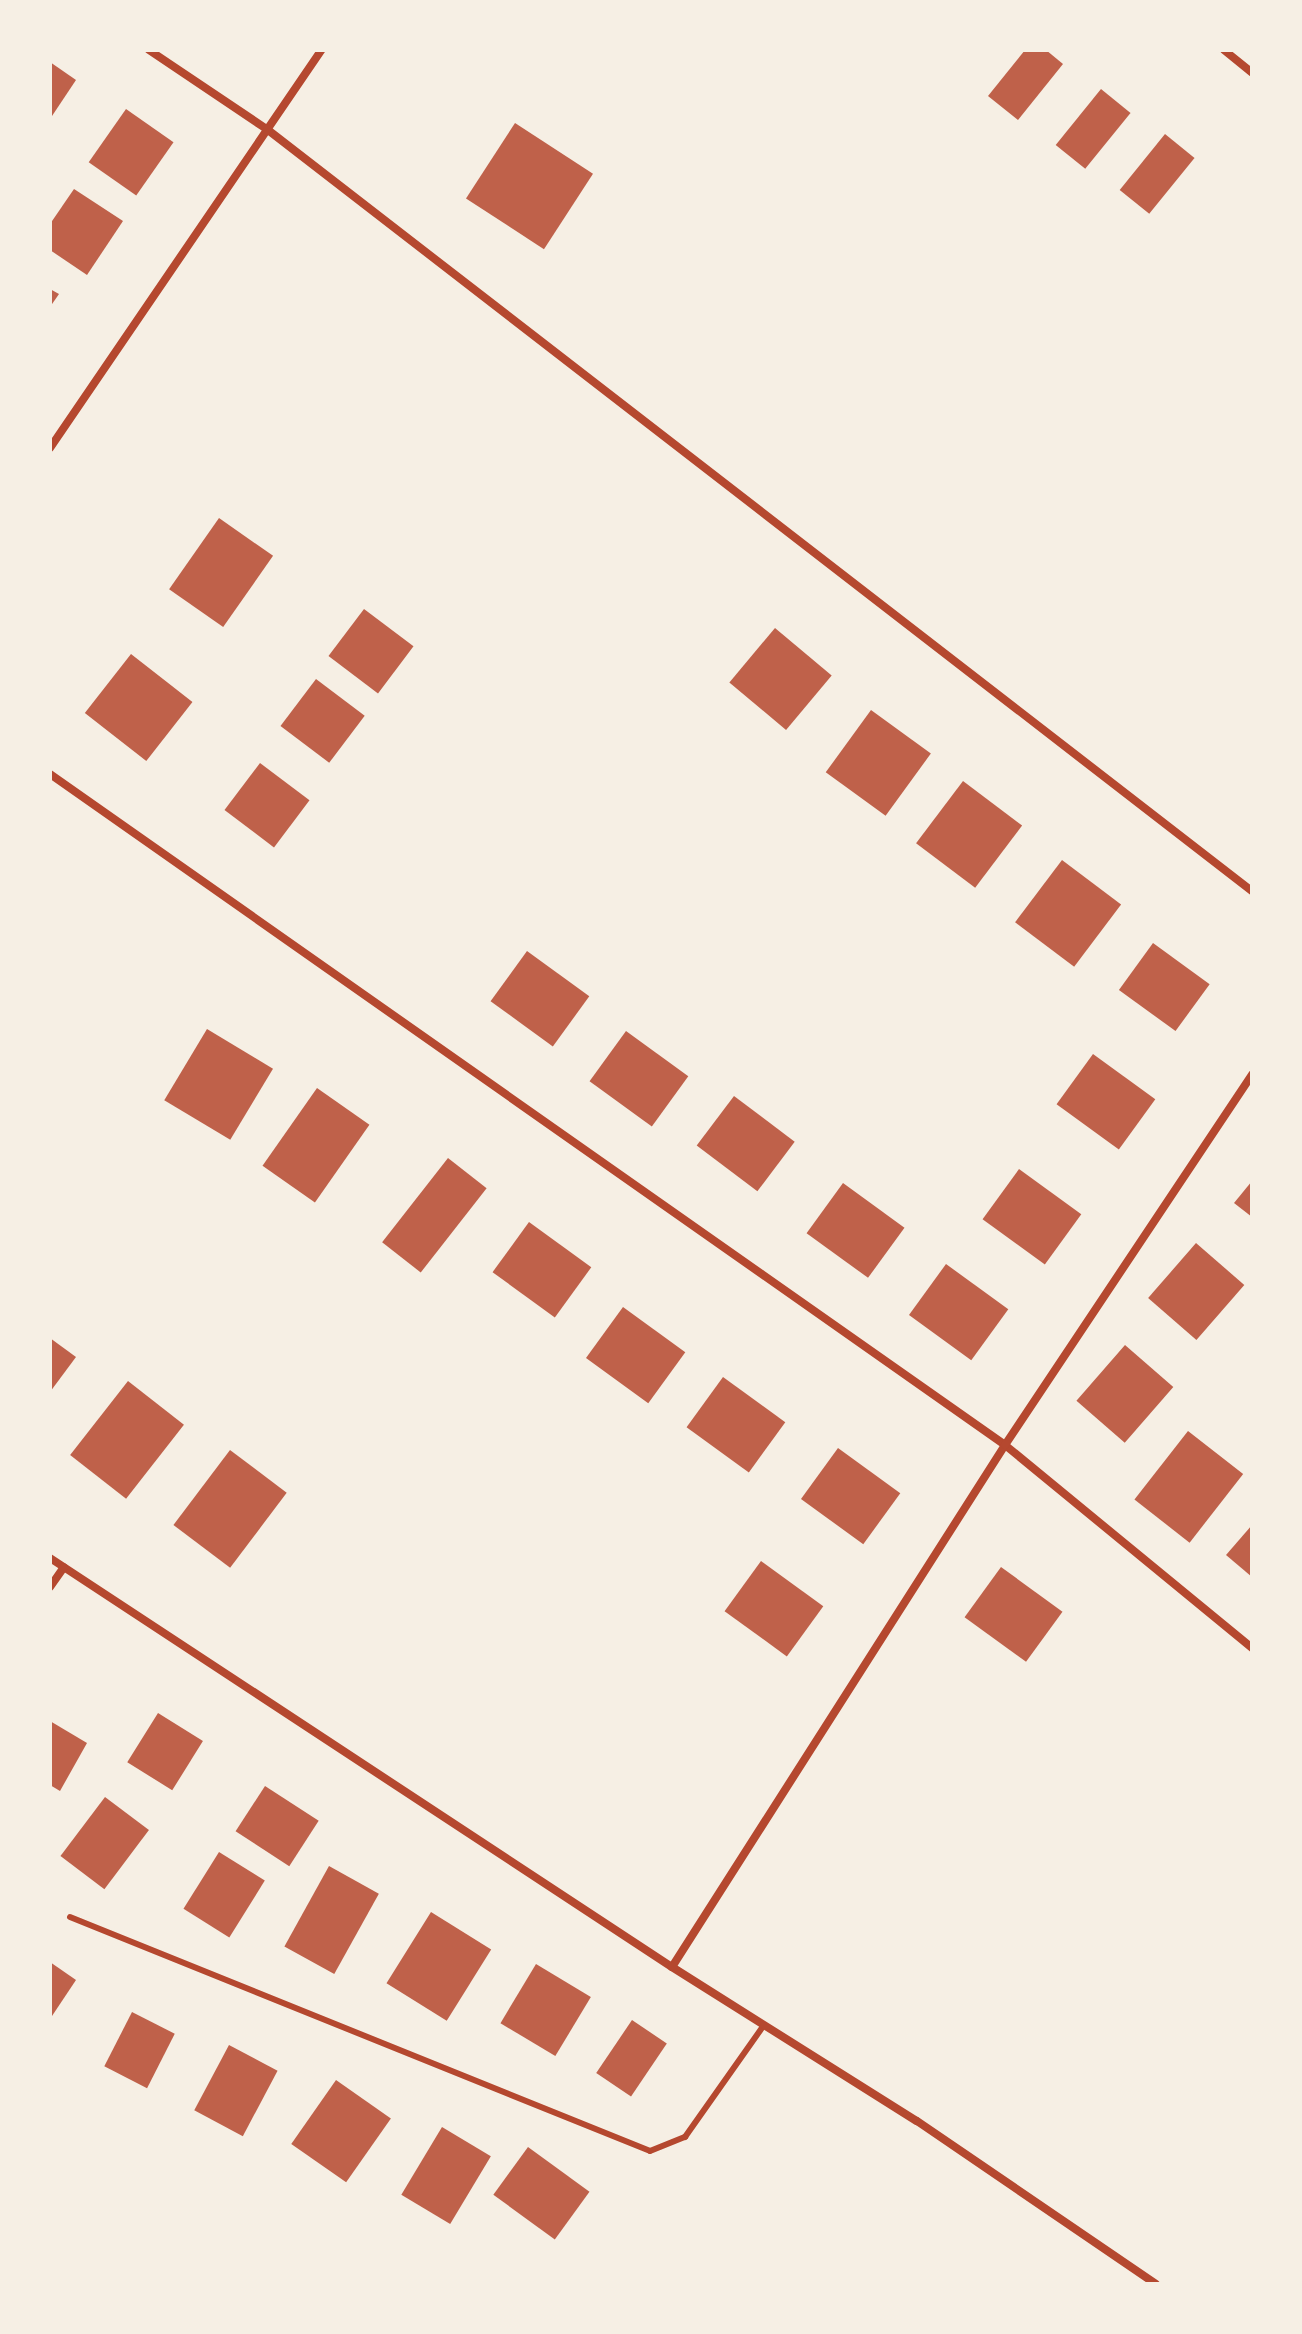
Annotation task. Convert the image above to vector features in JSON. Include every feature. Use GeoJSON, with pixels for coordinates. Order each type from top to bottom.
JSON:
{"type":"FeatureCollection","features":[{"type":"Feature","properties":{"kind":"street"},"geometry":{"type":"LineString","coordinates":[[149,50],[268,130],[1252,891]]}},
{"type":"Feature","properties":{"kind":"street"},"geometry":{"type":"LineString","coordinates":[[50,448],[322,50]]}},
{"type":"Feature","properties":{"kind":"street"},"geometry":{"type":"LineString","coordinates":[[1224,50],[1252,73]]}},
{"type":"Feature","properties":{"kind":"street"},"geometry":{"type":"LineString","coordinates":[[50,774],[1005,1445],[1252,1648]]}},
{"type":"Feature","properties":{"kind":"street"},"geometry":{"type":"LineString","coordinates":[[672,1967],[1005,1445],[1252,1074]]}},
{"type":"Feature","properties":{"kind":"street"},"geometry":{"type":"LineString","coordinates":[[50,1558],[672,1967],[917,2121],[1156,2284]]}},
{"type":"Feature","properties":{"kind":"street"},"geometry":{"type":"LineString","coordinates":[[50,1587],[64,1567]]}},
{"type":"Feature","properties":{"kind":"lane"},"geometry":{"type":"LineString","coordinates":[[70,1917],[650,2151],[685,2137],[764,2025]]}},
{"type":"Feature","properties":{"kind":"building"},"geometry":{"type":"Polygon","coordinates":[[[1025,50],[1046,50],[1063,64],[1018,120],[988,96],[1025,50]]]}},
{"type":"Feature","properties":{"kind":"building"},"geometry":{"type":"Polygon","coordinates":[[[50,62],[76,80],[50,119],[50,62]]]}},
{"type":"Feature","properties":{"kind":"building"},"geometry":{"type":"Polygon","coordinates":[[[1101,89],[1131,113],[1085,169],[1056,145],[1101,89]]]}},
{"type":"Feature","properties":{"kind":"building"},"geometry":{"type":"Polygon","coordinates":[[[126,109],[174,142],[136,196],[89,162],[126,109]]]}},
{"type":"Feature","properties":{"kind":"building"},"geometry":{"type":"Polygon","coordinates":[[[515,123],[593,174],[544,249],[466,198],[515,123]]]}},
{"type":"Feature","properties":{"kind":"building"},"geometry":{"type":"Polygon","coordinates":[[[1165,134],[1195,158],[1149,214],[1120,190],[1165,134]]]}},
{"type":"Feature","properties":{"kind":"building"},"geometry":{"type":"Polygon","coordinates":[[[74,189],[123,221],[87,275],[50,250],[50,224],[74,189]]]}},
{"type":"Feature","properties":{"kind":"building"},"geometry":{"type":"Polygon","coordinates":[[[50,289],[59,294],[50,307],[50,289]]]}},
{"type":"Feature","properties":{"kind":"building"},"geometry":{"type":"Polygon","coordinates":[[[219,518],[273,556],[223,627],[169,589],[219,518]]]}},
{"type":"Feature","properties":{"kind":"building"},"geometry":{"type":"Polygon","coordinates":[[[364,609],[414,646],[378,693],[328,656],[364,609]]]}},
{"type":"Feature","properties":{"kind":"building"},"geometry":{"type":"Polygon","coordinates":[[[775,628],[832,676],[786,730],[729,682],[775,628]]]}},
{"type":"Feature","properties":{"kind":"building"},"geometry":{"type":"Polygon","coordinates":[[[131,654],[192,702],[146,761],[85,713],[131,654]]]}},
{"type":"Feature","properties":{"kind":"building"},"geometry":{"type":"Polygon","coordinates":[[[316,679],[365,716],[329,763],[280,726],[316,679]]]}},
{"type":"Feature","properties":{"kind":"building"},"geometry":{"type":"Polygon","coordinates":[[[871,710],[931,753],[886,816],[826,772],[871,710]]]}},
{"type":"Feature","properties":{"kind":"building"},"geometry":{"type":"Polygon","coordinates":[[[260,763],[310,800],[274,847],[224,810],[260,763]]]}},
{"type":"Feature","properties":{"kind":"building"},"geometry":{"type":"Polygon","coordinates":[[[963,781],[1022,826],[975,888],[916,843],[963,781]]]}},
{"type":"Feature","properties":{"kind":"building"},"geometry":{"type":"Polygon","coordinates":[[[1062,860],[1121,905],[1074,967],[1015,922],[1062,860]]]}},
{"type":"Feature","properties":{"kind":"building"},"geometry":{"type":"Polygon","coordinates":[[[1153,943],[1210,984],[1176,1031],[1119,990],[1153,943]]]}},
{"type":"Feature","properties":{"kind":"building"},"geometry":{"type":"Polygon","coordinates":[[[527,951],[589,996],[553,1046],[491,1001],[527,951]]]}},
{"type":"Feature","properties":{"kind":"building"},"geometry":{"type":"Polygon","coordinates":[[[207,1029],[273,1069],[230,1140],[164,1100],[207,1029]]]}},
{"type":"Feature","properties":{"kind":"building"},"geometry":{"type":"Polygon","coordinates":[[[626,1031],[688,1076],[652,1126],[590,1081],[626,1031]]]}},
{"type":"Feature","properties":{"kind":"building"},"geometry":{"type":"Polygon","coordinates":[[[1093,1054],[1155,1099],[1119,1149],[1057,1104],[1093,1054]]]}},
{"type":"Feature","properties":{"kind":"building"},"geometry":{"type":"Polygon","coordinates":[[[317,1088],[369,1125],[315,1203],[263,1166],[317,1088]]]}},
{"type":"Feature","properties":{"kind":"building"},"geometry":{"type":"Polygon","coordinates":[[[734,1096],[795,1142],[757,1191],[697,1146],[734,1096]]]}},
{"type":"Feature","properties":{"kind":"building"},"geometry":{"type":"Polygon","coordinates":[[[448,1158],[487,1188],[421,1272],[382,1242],[448,1158]]]}},
{"type":"Feature","properties":{"kind":"building"},"geometry":{"type":"Polygon","coordinates":[[[1019,1169],[1081,1214],[1045,1264],[983,1219],[1019,1169]]]}},
{"type":"Feature","properties":{"kind":"building"},"geometry":{"type":"Polygon","coordinates":[[[1252,1181],[1252,1217],[1234,1203],[1252,1181]]]}},
{"type":"Feature","properties":{"kind":"building"},"geometry":{"type":"Polygon","coordinates":[[[843,1183],[904,1228],[868,1278],[807,1233],[843,1183]]]}},
{"type":"Feature","properties":{"kind":"building"},"geometry":{"type":"Polygon","coordinates":[[[529,1222],[591,1267],[555,1317],[493,1272],[529,1222]]]}},
{"type":"Feature","properties":{"kind":"building"},"geometry":{"type":"Polygon","coordinates":[[[1196,1243],[1244,1285],[1196,1340],[1148,1298],[1196,1243]]]}},
{"type":"Feature","properties":{"kind":"building"},"geometry":{"type":"Polygon","coordinates":[[[946,1264],[1008,1309],[971,1360],[909,1315],[946,1264]]]}},
{"type":"Feature","properties":{"kind":"building"},"geometry":{"type":"Polygon","coordinates":[[[623,1307],[685,1352],[648,1403],[586,1358],[623,1307]]]}},
{"type":"Feature","properties":{"kind":"building"},"geometry":{"type":"Polygon","coordinates":[[[50,1338],[76,1357],[50,1392],[50,1338]]]}},
{"type":"Feature","properties":{"kind":"building"},"geometry":{"type":"Polygon","coordinates":[[[1125,1345],[1173,1387],[1125,1443],[1076,1401],[1125,1345]]]}},
{"type":"Feature","properties":{"kind":"building"},"geometry":{"type":"Polygon","coordinates":[[[723,1377],[785,1422],[749,1472],[687,1427],[723,1377]]]}},
{"type":"Feature","properties":{"kind":"building"},"geometry":{"type":"Polygon","coordinates":[[[128,1381],[184,1425],[126,1499],[70,1455],[128,1381]]]}},
{"type":"Feature","properties":{"kind":"building"},"geometry":{"type":"Polygon","coordinates":[[[1188,1431],[1243,1474],[1190,1543],[1134,1500],[1188,1431]]]}},
{"type":"Feature","properties":{"kind":"building"},"geometry":{"type":"Polygon","coordinates":[[[838,1448],[900,1493],[863,1544],[801,1499],[838,1448]]]}},
{"type":"Feature","properties":{"kind":"building"},"geometry":{"type":"Polygon","coordinates":[[[230,1450],[287,1493],[230,1568],[173,1525],[230,1450]]]}},
{"type":"Feature","properties":{"kind":"building"},"geometry":{"type":"Polygon","coordinates":[[[1252,1525],[1252,1577],[1226,1555],[1252,1525]]]}},
{"type":"Feature","properties":{"kind":"building"},"geometry":{"type":"Polygon","coordinates":[[[761,1561],[823,1606],[787,1656],[725,1611],[761,1561]]]}},
{"type":"Feature","properties":{"kind":"building"},"geometry":{"type":"Polygon","coordinates":[[[1001,1567],[1062,1612],[1026,1662],[965,1617],[1001,1567]]]}},
{"type":"Feature","properties":{"kind":"building"},"geometry":{"type":"Polygon","coordinates":[[[158,1713],[203,1741],[172,1790],[127,1762],[158,1713]]]}},
{"type":"Feature","properties":{"kind":"building"},"geometry":{"type":"Polygon","coordinates":[[[50,1721],[87,1743],[60,1791],[50,1785],[50,1721]]]}},
{"type":"Feature","properties":{"kind":"building"},"geometry":{"type":"Polygon","coordinates":[[[265,1786],[319,1821],[289,1866],[236,1831],[265,1786]]]}},
{"type":"Feature","properties":{"kind":"building"},"geometry":{"type":"Polygon","coordinates":[[[105,1797],[149,1830],[104,1889],[60,1856],[105,1797]]]}},
{"type":"Feature","properties":{"kind":"building"},"geometry":{"type":"Polygon","coordinates":[[[219,1852],[265,1881],[229,1937],[183,1909],[219,1852]]]}},
{"type":"Feature","properties":{"kind":"building"},"geometry":{"type":"Polygon","coordinates":[[[329,1866],[379,1894],[334,1974],[284,1946],[329,1866]]]}},
{"type":"Feature","properties":{"kind":"building"},"geometry":{"type":"Polygon","coordinates":[[[431,1912],[491,1950],[447,2021],[386,1983],[431,1912]]]}},
{"type":"Feature","properties":{"kind":"building"},"geometry":{"type":"Polygon","coordinates":[[[50,1962],[76,1980],[50,2019],[50,1962]]]}},
{"type":"Feature","properties":{"kind":"building"},"geometry":{"type":"Polygon","coordinates":[[[536,1964],[591,1997],[555,2056],[500,2023],[536,1964]]]}},
{"type":"Feature","properties":{"kind":"building"},"geometry":{"type":"Polygon","coordinates":[[[132,2012],[175,2034],[147,2088],[104,2066],[132,2012]]]}},
{"type":"Feature","properties":{"kind":"building"},"geometry":{"type":"Polygon","coordinates":[[[632,2020],[667,2043],[631,2097],[596,2073],[632,2020]]]}},
{"type":"Feature","properties":{"kind":"building"},"geometry":{"type":"Polygon","coordinates":[[[229,2045],[278,2071],[243,2136],[194,2110],[229,2045]]]}},
{"type":"Feature","properties":{"kind":"building"},"geometry":{"type":"Polygon","coordinates":[[[336,2080],[391,2118],[346,2182],[291,2144],[336,2080]]]}},
{"type":"Feature","properties":{"kind":"building"},"geometry":{"type":"Polygon","coordinates":[[[442,2127],[491,2156],[450,2224],[401,2195],[442,2127]]]}},
{"type":"Feature","properties":{"kind":"building"},"geometry":{"type":"Polygon","coordinates":[[[528,2147],[589,2192],[555,2239],[493,2195],[528,2147]]]}}]}
